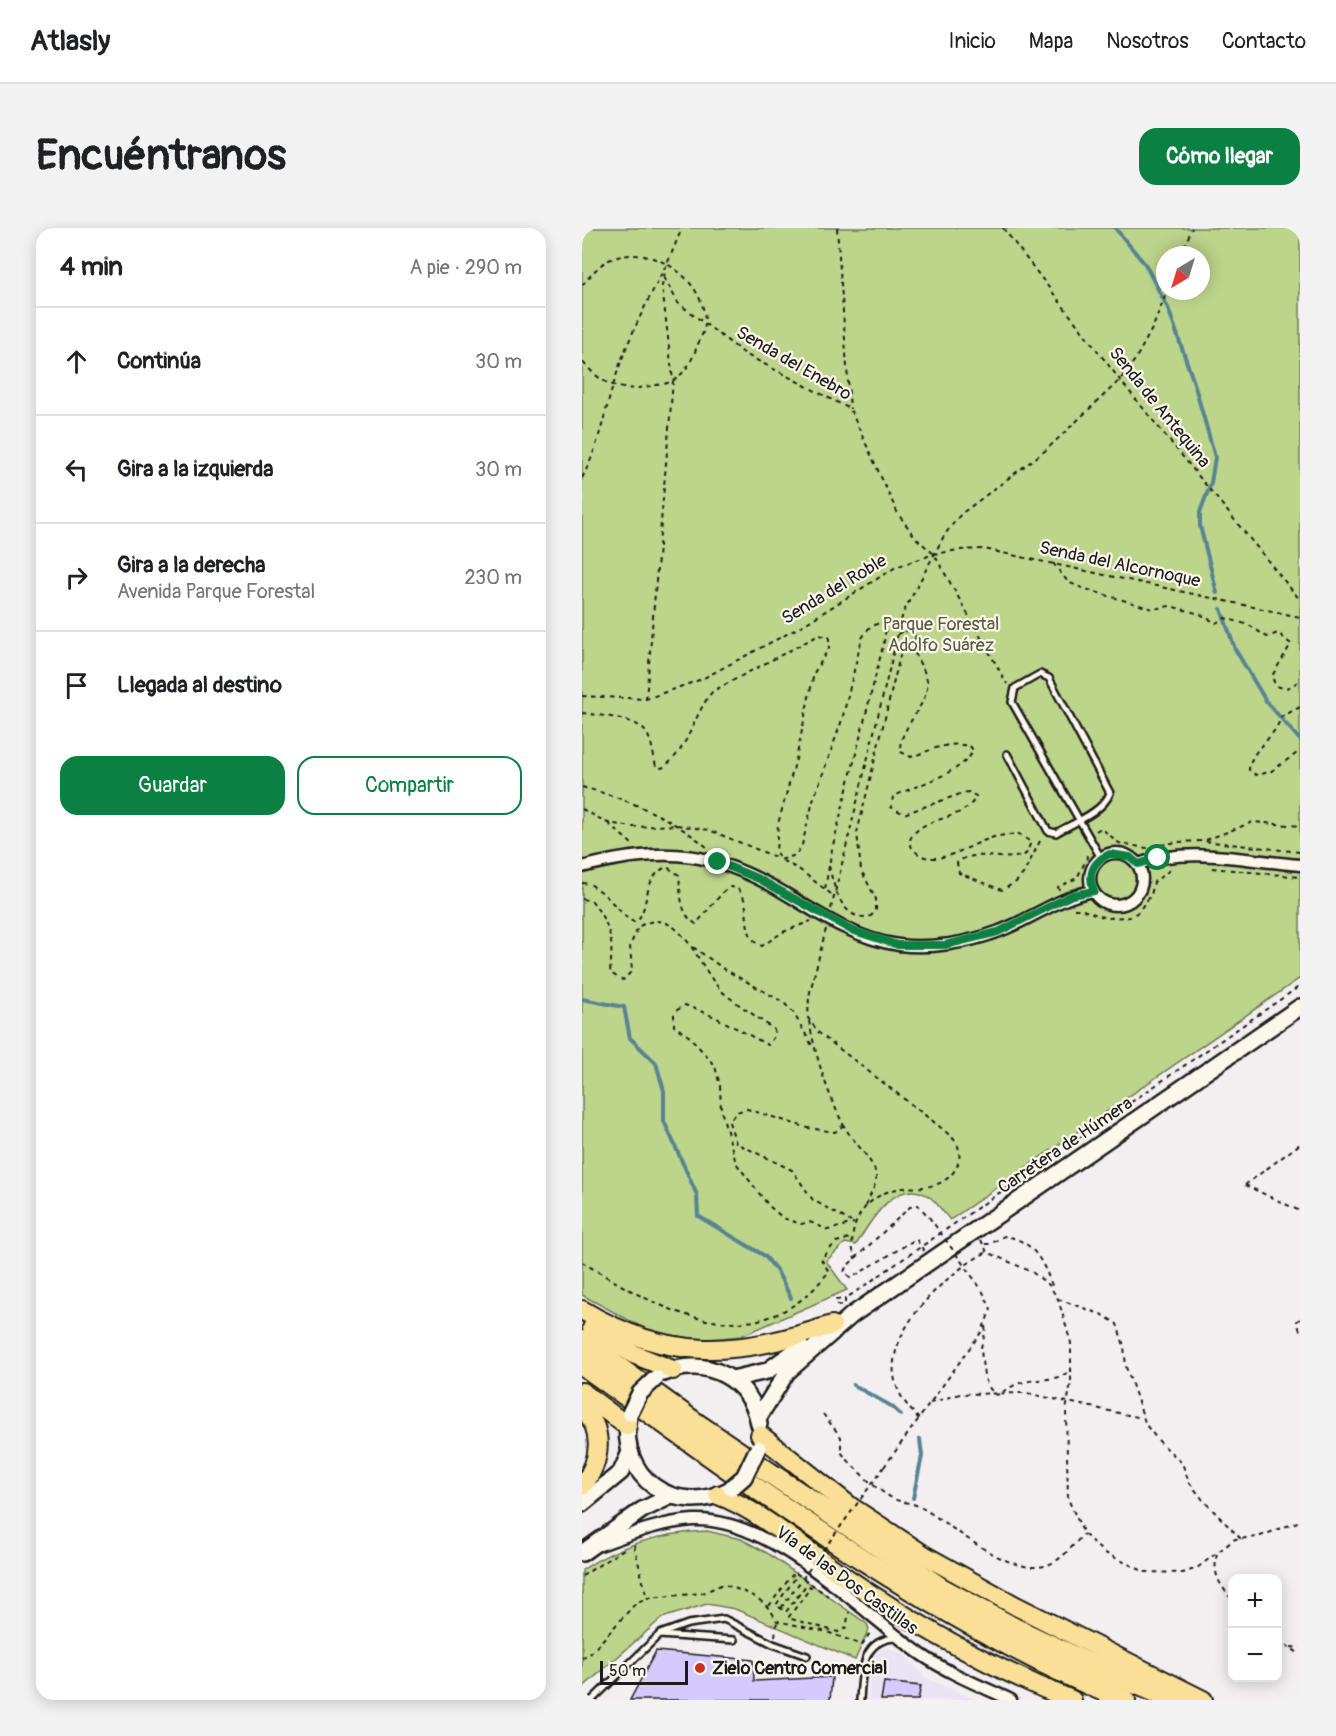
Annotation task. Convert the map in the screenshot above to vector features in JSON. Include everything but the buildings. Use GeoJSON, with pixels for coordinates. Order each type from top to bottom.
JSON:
{"type":"FeatureCollection","features":[{"type":"Feature","properties":{"kind":"highway"},"geometry":{"type":"LineString","coordinates":[[582,1310],[614,1328],[663,1345],[714,1350],[767,1345],[832,1325]]}},
{"type":"Feature","properties":{"kind":"highway"},"geometry":{"type":"LineString","coordinates":[[582,1320],[664,1374]]}},
{"type":"Feature","properties":{"kind":"highway"},"geometry":{"type":"LineString","coordinates":[[582,1341],[707,1431],[941,1588],[1081,1660],[1175,1700]]}},
{"type":"Feature","properties":{"kind":"highway"},"geometry":{"type":"LineString","coordinates":[[582,1364],[850,1552],[940,1608],[1008,1646],[1125,1700]]}},
{"type":"Feature","properties":{"kind":"highway"},"geometry":{"type":"LineString","coordinates":[[582,1392],[629,1420]]}},
{"type":"Feature","properties":{"kind":"highway"},"geometry":{"type":"LineString","coordinates":[[582,1407],[596,1429],[598,1450],[594,1469],[582,1486]]}},
{"type":"Feature","properties":{"kind":"highway"},"geometry":{"type":"LineString","coordinates":[[759,1434],[851,1507],[924,1555],[1016,1606],[1203,1700]]}},
{"type":"Feature","properties":{"kind":"highway"},"geometry":{"type":"LineString","coordinates":[[724,1492],[890,1606],[981,1658],[1041,1688],[1072,1700]]}},
{"type":"Feature","properties":{"kind":"main road","name":"Carretera de Húmera"},"geometry":{"type":"LineString","coordinates":[[759,1434],[787,1372],[852,1315],[1300,1007]]}},
{"type":"Feature","properties":{"kind":"main road","name":"Carretera de Húmera"},"geometry":{"type":"LineString","coordinates":[[732,1379],[771,1369],[832,1325],[852,1315]]}},
{"type":"Feature","properties":{"kind":"main road"},"geometry":{"type":"LineString","coordinates":[[707,1368],[732,1379],[748,1396],[759,1434],[744,1477],[724,1492],[702,1499],[671,1496],[645,1479],[630,1452],[629,1420],[640,1393],[664,1374],[707,1368]]}},
{"type":"Feature","properties":{"kind":"main road"},"geometry":{"type":"LineString","coordinates":[[582,1503],[617,1477],[630,1452]]}},
{"type":"Feature","properties":{"kind":"main road"},"geometry":{"type":"LineString","coordinates":[[584,1551],[642,1510],[671,1496]]}},
{"type":"Feature","properties":{"kind":"street"},"geometry":{"type":"LineString","coordinates":[[1120,853],[1138,864],[1142,883],[1137,894],[1129,902],[1116,905],[1103,901],[1094,891],[1091,873],[1101,858],[1120,853]]}},
{"type":"Feature","properties":{"kind":"street"},"geometry":{"type":"LineString","coordinates":[[582,867],[616,858],[644,855],[696,856],[718,862],[759,879],[818,914],[851,930],[898,945],[945,945],[998,932],[1064,899],[1094,891]]}},
{"type":"Feature","properties":{"kind":"street"},"geometry":{"type":"LineString","coordinates":[[1138,864],[1158,858],[1198,855],[1300,865]]}},
{"type":"Feature","properties":{"kind":"street","name":"Vía de las Dos Castillas"},"geometry":{"type":"LineString","coordinates":[[584,1551],[656,1525],[694,1520],[728,1524],[758,1535],[797,1559],[943,1669],[1011,1700]]}},
{"type":"Feature","properties":{"kind":"street"},"geometry":{"type":"LineString","coordinates":[[1041,1688],[1065,1700]]}},
{"type":"Feature","properties":{"kind":"lane"},"geometry":{"type":"LineString","coordinates":[[1007,754],[1048,831],[1056,833],[1080,819],[1106,803],[1110,793],[1049,678],[1040,674],[1015,688],[1012,702],[1080,819],[1101,858]]}},
{"type":"Feature","properties":{"kind":"lane"},"geometry":{"type":"LineString","coordinates":[[592,1700],[659,1635],[688,1624],[723,1619],[773,1644],[807,1656]]}},
{"type":"Feature","properties":{"kind":"lane"},"geometry":{"type":"LineString","coordinates":[[659,1635],[734,1640]]}},
{"type":"Feature","properties":{"kind":"lane"},"geometry":{"type":"LineString","coordinates":[[860,1700],[862,1665],[869,1649],[878,1641],[899,1638]]}},
{"type":"Feature","properties":{"kind":"path"},"geometry":{"type":"LineString","coordinates":[[582,478],[595,456],[613,386],[630,334],[667,263],[682,228]]}},
{"type":"Feature","properties":{"kind":"path"},"geometry":{"type":"LineString","coordinates":[[837,228],[850,409]]}},
{"type":"Feature","properties":{"kind":"path","name":"Senda de Antequina"},"geometry":{"type":"LineString","coordinates":[[1002,228],[1120,380],[1300,600]]}},
{"type":"Feature","properties":{"kind":"path"},"geometry":{"type":"LineString","coordinates":[[1185,246],[1192,228]]}},
{"type":"Feature","properties":{"kind":"path"},"geometry":{"type":"LineString","coordinates":[[582,285],[605,262],[634,255],[667,263],[688,279],[702,304],[705,325],[691,363],[673,381],[633,390],[613,386],[591,372],[582,361]]}},
{"type":"Feature","properties":{"kind":"path"},"geometry":{"type":"LineString","coordinates":[[646,699],[673,381],[662,286],[667,263]]}},
{"type":"Feature","properties":{"kind":"path","name":"Senda del Enebro"},"geometry":{"type":"LineString","coordinates":[[664,277],[678,303],[745,354],[850,409],[898,513],[916,538],[934,554],[1007,684]]}},
{"type":"Feature","properties":{"kind":"path"},"geometry":{"type":"LineString","coordinates":[[934,554],[945,534],[961,514],[1046,450],[1120,380],[1135,360],[1153,327],[1164,300]]}},
{"type":"Feature","properties":{"kind":"path","name":"Senda del Alcornoque"},"geometry":{"type":"LineString","coordinates":[[934,554],[984,549],[1300,617]]}},
{"type":"Feature","properties":{"kind":"path","name":"Senda del Roble"},"geometry":{"type":"LineString","coordinates":[[582,696],[646,699],[702,679],[800,627],[896,567],[934,554]]}},
{"type":"Feature","properties":{"kind":"path"},"geometry":{"type":"LineString","coordinates":[[1053,563],[1068,582],[1094,592],[1117,596],[1153,609],[1170,606],[1200,614],[1216,623],[1226,618],[1249,625],[1267,637],[1278,633],[1291,644],[1272,676],[1275,685],[1283,689],[1292,688],[1300,680]]}},
{"type":"Feature","properties":{"kind":"path"},"geometry":{"type":"LineString","coordinates":[[780,860],[796,855],[802,845],[813,801],[842,720],[862,638],[869,628],[881,622],[886,627],[884,642],[828,865],[825,889]]}},
{"type":"Feature","properties":{"kind":"path"},"geometry":{"type":"LineString","coordinates":[[898,634],[915,628],[917,633],[914,646],[928,686],[923,703],[901,740],[899,747],[901,752],[911,757],[936,746],[962,744],[971,747],[973,751],[964,764],[954,770],[893,797],[891,807],[904,814],[963,793],[969,792],[976,796],[963,810],[917,828],[909,842],[912,850],[928,858],[946,857],[992,837],[1019,834],[1031,842],[1026,854],[1002,859],[983,856],[960,860],[957,863],[959,873],[1002,891],[1017,882],[1024,873],[1033,857],[1038,840],[1048,831]]}},
{"type":"Feature","properties":{"kind":"path"},"geometry":{"type":"LineString","coordinates":[[828,865],[838,897],[850,913],[858,917],[871,916],[876,910],[876,899],[861,870],[857,833],[903,635],[907,629]]}},
{"type":"Feature","properties":{"kind":"path"},"geometry":{"type":"LineString","coordinates":[[582,713],[631,723],[643,728],[649,738],[656,766],[662,768],[673,761],[680,751],[704,702],[713,691],[819,635],[829,637],[829,648],[814,673],[796,759],[778,824],[776,852],[780,860]]}},
{"type":"Feature","properties":{"kind":"path"},"geometry":{"type":"LineString","coordinates":[[1300,707],[1281,717],[1274,735],[1253,757],[1249,770],[1256,775],[1270,772],[1300,751]]}},
{"type":"Feature","properties":{"kind":"path"},"geometry":{"type":"LineString","coordinates":[[582,787],[634,803],[677,825],[711,851],[718,862]]}},
{"type":"Feature","properties":{"kind":"path"},"geometry":{"type":"LineString","coordinates":[[582,809],[608,824],[644,855]]}},
{"type":"Feature","properties":{"kind":"path"},"geometry":{"type":"LineString","coordinates":[[1204,841],[1253,822],[1300,826]]}},
{"type":"Feature","properties":{"kind":"path"},"geometry":{"type":"LineString","coordinates":[[608,824],[633,827],[677,825],[709,830],[800,870],[835,897]]}},
{"type":"Feature","properties":{"kind":"path"},"geometry":{"type":"LineString","coordinates":[[1151,846],[1146,848],[1119,843],[1101,828],[1084,838],[1088,858],[1077,878],[1058,887],[1070,910],[1080,909],[1106,918],[1130,917],[1138,912],[1151,895],[1154,882],[1171,868],[1178,868]]}},
{"type":"Feature","properties":{"kind":"path"},"geometry":{"type":"LineString","coordinates":[[582,883],[596,887],[628,919],[634,922],[640,917],[650,883],[661,869],[667,867],[679,875],[684,912],[689,920],[696,924],[724,891],[730,887],[736,888],[746,898],[748,932],[755,943],[762,946],[783,932],[808,923],[818,914]]}},
{"type":"Feature","properties":{"kind":"path"},"geometry":{"type":"LineString","coordinates":[[1204,867],[1300,877]]}},
{"type":"Feature","properties":{"kind":"path"},"geometry":{"type":"LineString","coordinates":[[582,899],[592,901],[610,932],[613,946],[610,973],[617,979],[628,977],[632,971],[630,946],[632,936],[638,927],[655,920],[672,926],[678,929],[691,945],[725,994],[767,1024],[775,1035],[768,1045],[686,1005],[674,1012],[674,1026],[690,1037],[715,1065],[724,1120],[736,1163],[769,1206],[783,1218],[801,1224],[810,1222],[828,1230],[855,1223],[813,1200],[792,1170],[736,1143],[729,1122],[736,1112],[747,1109],[820,1131],[836,1132],[844,1125]]}},
{"type":"Feature","properties":{"kind":"path"},"geometry":{"type":"LineString","coordinates":[[691,945],[715,963],[783,1002],[793,1012],[815,1051],[852,1141],[872,1164],[876,1173],[876,1185],[866,1206]]}},
{"type":"Feature","properties":{"kind":"path"},"geometry":{"type":"LineString","coordinates":[[845,1299],[1300,986]]}},
{"type":"Feature","properties":{"kind":"path"},"geometry":{"type":"LineString","coordinates":[[808,1018],[815,1051]]}},
{"type":"Feature","properties":{"kind":"path"},"geometry":{"type":"LineString","coordinates":[[1300,1144],[1245,1185],[1300,1210]]}},
{"type":"Feature","properties":{"kind":"path"},"geometry":{"type":"LineString","coordinates":[[781,1608],[919,1419],[984,1325],[992,1309],[982,1290],[929,1216],[918,1205],[910,1207],[846,1267],[844,1272],[850,1277],[856,1275],[916,1239],[924,1251]]}},
{"type":"Feature","properties":{"kind":"path"},"geometry":{"type":"LineString","coordinates":[[984,1244],[990,1244],[1004,1236],[1027,1242],[1035,1252],[1058,1299],[1071,1344],[1070,1401],[1066,1411],[1068,1499],[1084,1534],[1103,1552],[1145,1572],[1183,1573],[1197,1568],[1234,1539],[1268,1534],[1300,1521]]}},
{"type":"Feature","properties":{"kind":"path"},"geometry":{"type":"LineString","coordinates":[[582,1262],[614,1281],[696,1320],[738,1323],[768,1318],[806,1297],[829,1272],[821,1259],[836,1242],[851,1238]]}},
{"type":"Feature","properties":{"kind":"path"},"geometry":{"type":"LineString","coordinates":[[981,1240],[987,1252],[1032,1272],[1049,1285],[1058,1299],[1103,1315],[1117,1324],[1124,1346],[1126,1367],[1143,1419],[1157,1439],[1182,1463],[1189,1482],[1203,1500],[1242,1539]]}},
{"type":"Feature","properties":{"kind":"path"},"geometry":{"type":"LineString","coordinates":[[919,1419],[896,1383],[897,1348],[904,1331],[919,1309],[936,1291],[975,1258],[987,1252]]}},
{"type":"Feature","properties":{"kind":"path"},"geometry":{"type":"LineString","coordinates":[[1300,1318],[1297,1321],[1300,1331]]}},
{"type":"Feature","properties":{"kind":"path"},"geometry":{"type":"LineString","coordinates":[[984,1325],[985,1336],[981,1350],[984,1380],[989,1389],[997,1395]]}},
{"type":"Feature","properties":{"kind":"path"},"geometry":{"type":"LineString","coordinates":[[997,1395],[1020,1383],[1061,1378],[1072,1370]]}},
{"type":"Feature","properties":{"kind":"path"},"geometry":{"type":"LineString","coordinates":[[930,1403],[960,1394],[1026,1393],[1143,1419]]}},
{"type":"Feature","properties":{"kind":"path"},"geometry":{"type":"LineString","coordinates":[[823,1414],[841,1437],[841,1452],[860,1474],[892,1498],[921,1507],[968,1541],[1027,1566],[1044,1566],[1061,1557],[1084,1534]]}},
{"type":"Feature","properties":{"kind":"path"},"geometry":{"type":"LineString","coordinates":[[582,1576],[634,1543],[646,1598]]}},
{"type":"Feature","properties":{"kind":"path"},"geometry":{"type":"LineString","coordinates":[[1217,1554],[1214,1568],[1217,1580],[1228,1594]]}},
{"type":"Feature","properties":{"kind":"path"},"geometry":{"type":"LineString","coordinates":[[790,1568],[830,1598]]}},
{"type":"Feature","properties":{"kind":"path"},"geometry":{"type":"LineString","coordinates":[[769,1606],[792,1575],[796,1577],[776,1605],[786,1612],[806,1585],[811,1587],[789,1618],[838,1632],[846,1628],[849,1622],[850,1612],[843,1607]]}},
{"type":"Feature","properties":{"kind":"path"},"geometry":{"type":"LineString","coordinates":[[773,1644],[777,1621]]}},
{"type":"Feature","properties":{"kind":"path"},"geometry":{"type":"LineString","coordinates":[[1282,1643],[1300,1653]]}},
{"type":"Feature","properties":{"kind":"path"},"geometry":{"type":"LineString","coordinates":[[1288,1647],[1300,1648]]}},
{"type":"Feature","properties":{"kind":"shaded area"},"geometry":{"type":"Polygon","coordinates":[[[887,1648],[904,1654],[924,1677],[975,1700],[868,1700],[873,1653],[887,1648]]]}},
{"type":"Feature","properties":{"kind":"green space","name":"Parque Forestal Adolfo Suárez"},"geometry":{"type":"Polygon","coordinates":[[[582,228],[1300,228],[1300,978],[950,1220],[931,1198],[919,1192],[907,1191],[896,1196],[877,1213],[856,1245],[845,1243],[826,1261],[847,1290],[741,1336],[698,1340],[647,1330],[582,1295],[582,228]]]}},
{"type":"Feature","properties":{"kind":"green space"},"geometry":{"type":"Polygon","coordinates":[[[707,1531],[741,1539],[767,1553],[867,1624],[869,1629],[855,1660],[735,1609],[707,1604],[662,1618],[582,1688],[582,1570],[611,1553],[657,1537],[707,1531]]]}},
{"type":"Feature","properties":{"kind":"waterway"},"geometry":{"type":"LineString","coordinates":[[1115,228],[1145,264],[1168,308],[1194,383],[1215,457],[1211,483],[1200,512],[1200,526],[1217,593]]}},
{"type":"Feature","properties":{"kind":"waterway"},"geometry":{"type":"LineString","coordinates":[[1221,609],[1235,649],[1266,701],[1300,740]]}},
{"type":"Feature","properties":{"kind":"waterway"},"geometry":{"type":"LineString","coordinates":[[582,999],[624,1007],[630,1038],[656,1063],[664,1091],[664,1121],[697,1195],[698,1216],[765,1256],[777,1271],[791,1298]]}},
{"type":"Feature","properties":{"kind":"waterway"},"geometry":{"type":"LineString","coordinates":[[853,1385],[891,1406],[901,1415]]}},
{"type":"Feature","properties":{"kind":"waterway"},"geometry":{"type":"LineString","coordinates":[[913,1498],[922,1456],[920,1439]]}},
{"type":"Feature","properties":{"kind":"place","name":"Zielo Centro Comercial"},"geometry":{"type":"Point","coordinates":[700,1668]}},
{"type":"Feature","properties":{"kind":"route"},"geometry":{"type":"LineString","coordinates":[[718,862],[759,879],[828,920],[870,937],[898,945],[945,945],[998,932],[1072,895],[1094,891],[1090,882],[1094,865],[1101,858],[1110,854],[1120,853],[1130,857],[1138,864],[1158,858]]}}]}
